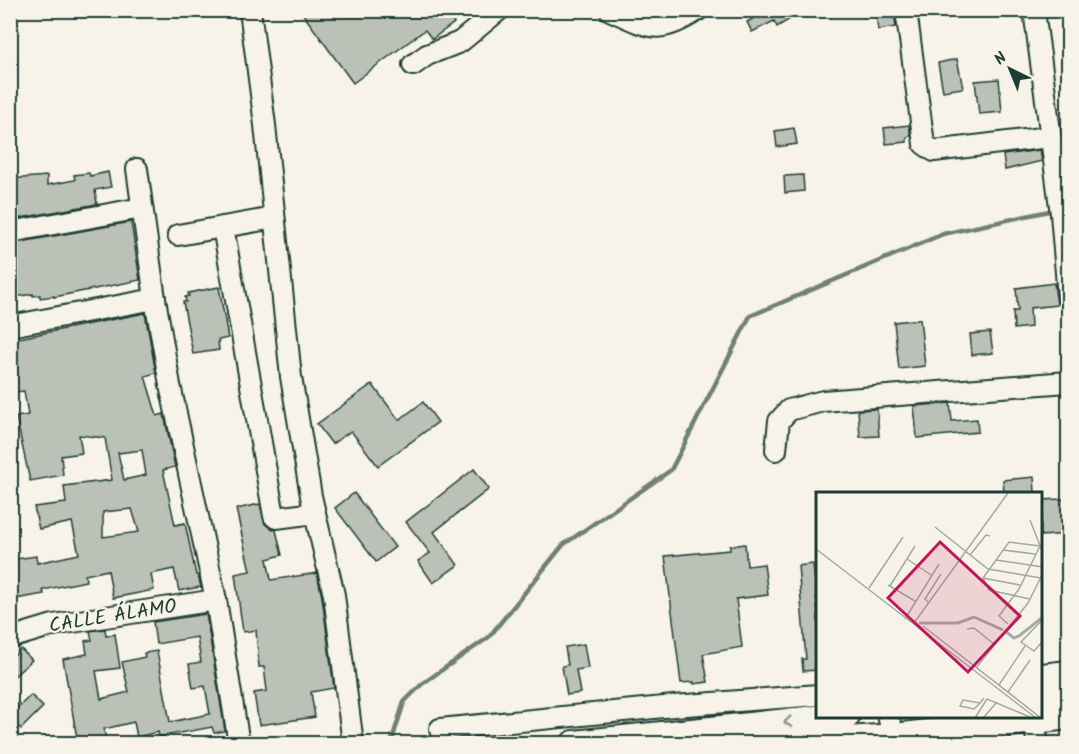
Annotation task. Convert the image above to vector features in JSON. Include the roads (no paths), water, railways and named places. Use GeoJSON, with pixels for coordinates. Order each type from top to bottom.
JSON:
{"type":"FeatureCollection","features":[{"type":"Feature","properties":{"kind":"main road"},"geometry":{"type":"LineString","coordinates":[[1043,715],[1068,694]]}},
{"type":"Feature","properties":{"kind":"main road"},"geometry":{"type":"LineString","coordinates":[[780,744],[817,742],[893,732],[973,735],[1037,720],[1068,716]]}},
{"type":"Feature","properties":{"kind":"main road"},"geometry":{"type":"LineString","coordinates":[[574,744],[836,718]]}},
{"type":"Feature","properties":{"kind":"street"},"geometry":{"type":"LineString","coordinates":[[250,10],[265,125],[291,377],[315,513],[334,595],[353,744]]}},
{"type":"Feature","properties":{"kind":"street"},"geometry":{"type":"LineString","coordinates":[[413,64],[427,55],[460,42],[499,10]]}},
{"type":"Feature","properties":{"kind":"street"},"geometry":{"type":"LineString","coordinates":[[610,10],[647,27],[662,28],[677,23],[698,10]]}},
{"type":"Feature","properties":{"kind":"street"},"geometry":{"type":"LineString","coordinates":[[906,10],[924,144],[934,151],[1049,137]]}},
{"type":"Feature","properties":{"kind":"street"},"geometry":{"type":"LineString","coordinates":[[1034,10],[1060,214],[1068,297]]}},
{"type":"Feature","properties":{"kind":"street"},"geometry":{"type":"LineString","coordinates":[[137,169],[155,299],[170,385],[216,600],[239,744]]}},
{"type":"Feature","properties":{"kind":"street"},"geometry":{"type":"LineString","coordinates":[[10,232],[142,208]]}},
{"type":"Feature","properties":{"kind":"street"},"geometry":{"type":"LineString","coordinates":[[178,235],[274,219]]}},
{"type":"Feature","properties":{"kind":"street"},"geometry":{"type":"LineString","coordinates":[[223,227],[274,516],[276,518],[315,513]]}},
{"type":"Feature","properties":{"kind":"street"},"geometry":{"type":"LineString","coordinates":[[10,326],[155,299]]}},
{"type":"Feature","properties":{"kind":"street"},"geometry":{"type":"LineString","coordinates":[[776,450],[779,421],[789,410],[823,401],[1068,382]]}},
{"type":"Feature","properties":{"kind":"street","name":"CALLE ÁLAMO"},"geometry":{"type":"LineString","coordinates":[[10,638],[53,625],[216,600]]}},
{"type":"Feature","properties":{"kind":"street"},"geometry":{"type":"LineString","coordinates":[[1043,674],[1068,671]]}},
{"type":"Feature","properties":{"kind":"street"},"geometry":{"type":"LineString","coordinates":[[440,729],[674,706],[816,695]]}},
{"type":"Feature","properties":{"kind":"waterway"},"geometry":{"type":"LineString","coordinates":[[391,743],[404,702],[422,684],[489,637],[563,545],[671,470],[750,316],[943,234],[1049,211]]}}]}
